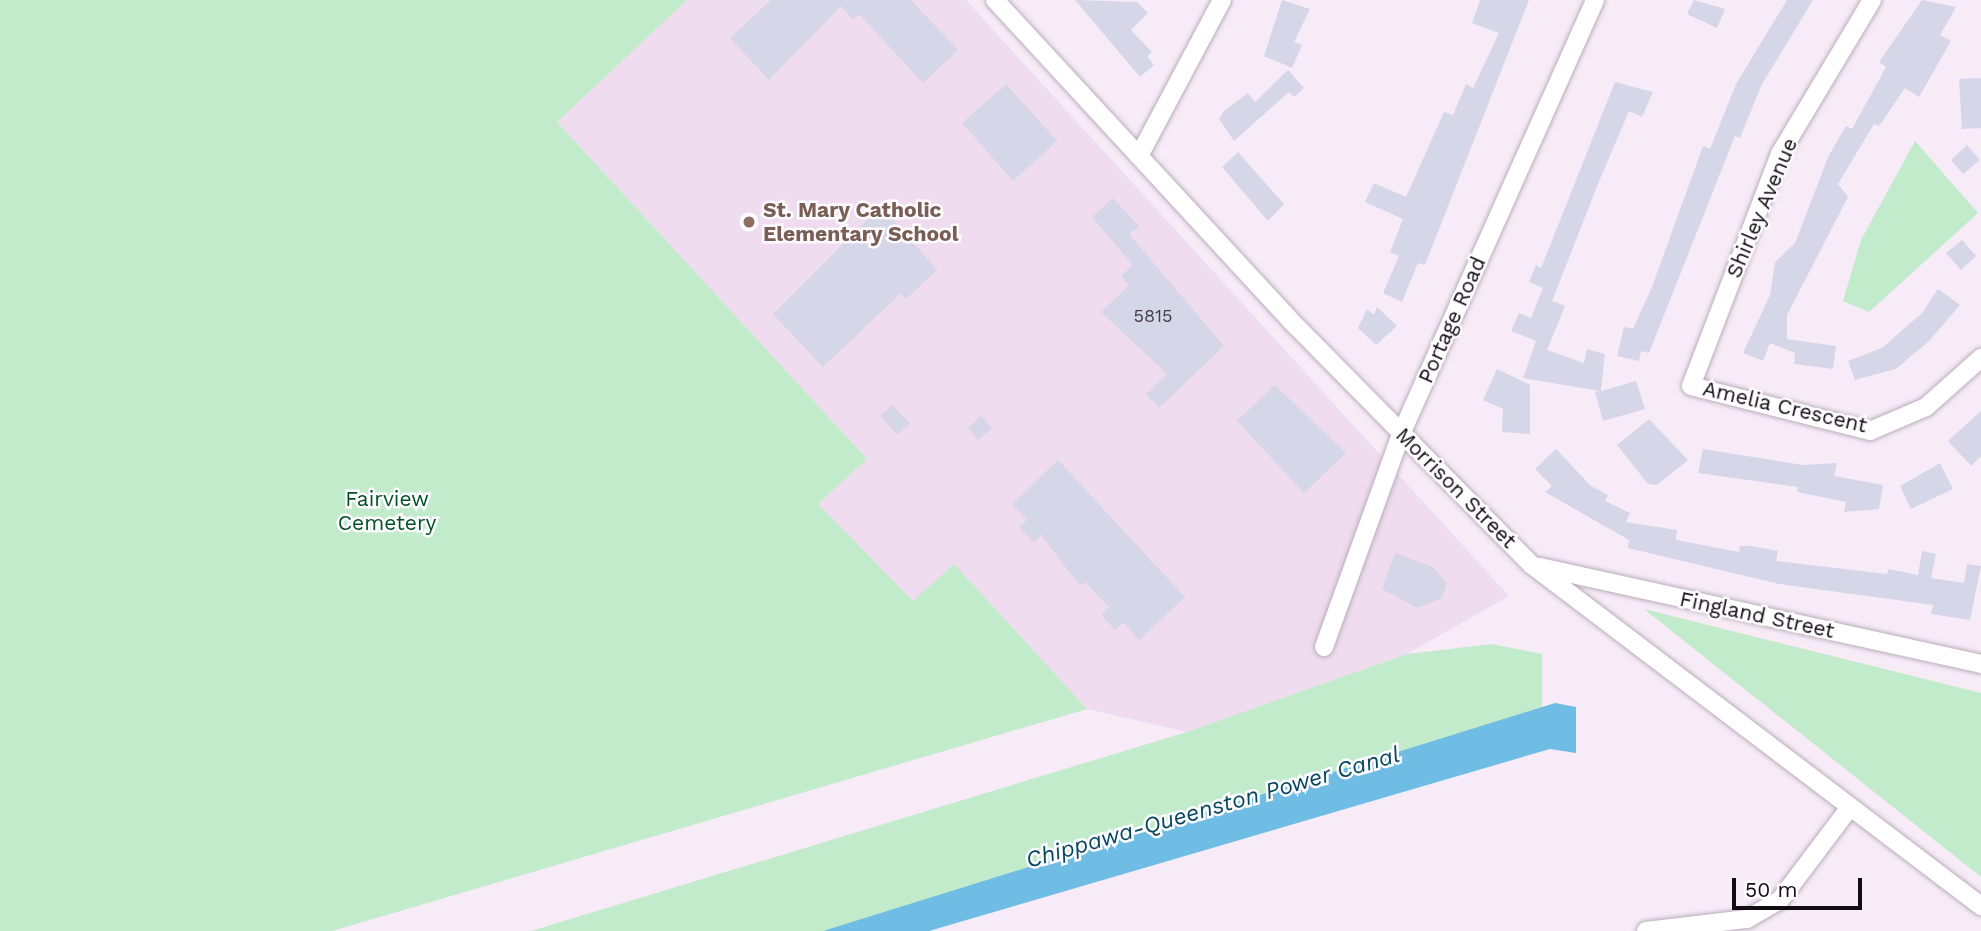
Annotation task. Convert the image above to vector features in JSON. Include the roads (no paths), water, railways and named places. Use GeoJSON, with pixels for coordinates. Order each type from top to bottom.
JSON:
{"type":"FeatureCollection","features":[{"type":"Feature","properties":{"kind":"street","name":"Morrison Street"},"geometry":{"type":"LineString","coordinates":[[995,0],[1401,434],[1532,565],[1981,906]]}},
{"type":"Feature","properties":{"kind":"street"},"geometry":{"type":"LineString","coordinates":[[1139,156],[1222,0]]}},
{"type":"Feature","properties":{"kind":"street","name":"Portage Road"},"geometry":{"type":"LineString","coordinates":[[1324,646],[1401,434],[1595,0]]}},
{"type":"Feature","properties":{"kind":"street","name":"Shirley Avenue"},"geometry":{"type":"LineString","coordinates":[[1693,386],[1780,154],[1872,0]]}},
{"type":"Feature","properties":{"kind":"street","name":"Amelia Crescent"},"geometry":{"type":"LineString","coordinates":[[1693,386],[1870,431],[1926,407],[1981,358]]}},
{"type":"Feature","properties":{"kind":"street","name":"Fingland Street"},"geometry":{"type":"LineString","coordinates":[[1532,565],[1981,664]]}},
{"type":"Feature","properties":{"kind":"street"},"geometry":{"type":"LineString","coordinates":[[1646,931],[1747,919],[1780,900],[1850,807]]}},
{"type":"Feature","properties":{"kind":"water","name":"Chippawa-Queenston Power Canal"},"geometry":{"type":"Polygon","coordinates":[[[1555,703],[1576,707],[1576,753],[1550,749],[929,931],[823,931],[1555,703]]]}},
{"type":"Feature","properties":{"kind":"place","name":"St. Mary Catholic Elementary School"},"geometry":{"type":"Point","coordinates":[749,222]}},
{"type":"Feature","properties":{"kind":"park label","name":"Fairview Cemetery"},"geometry":{"type":"Point","coordinates":[387,511]}}]}
